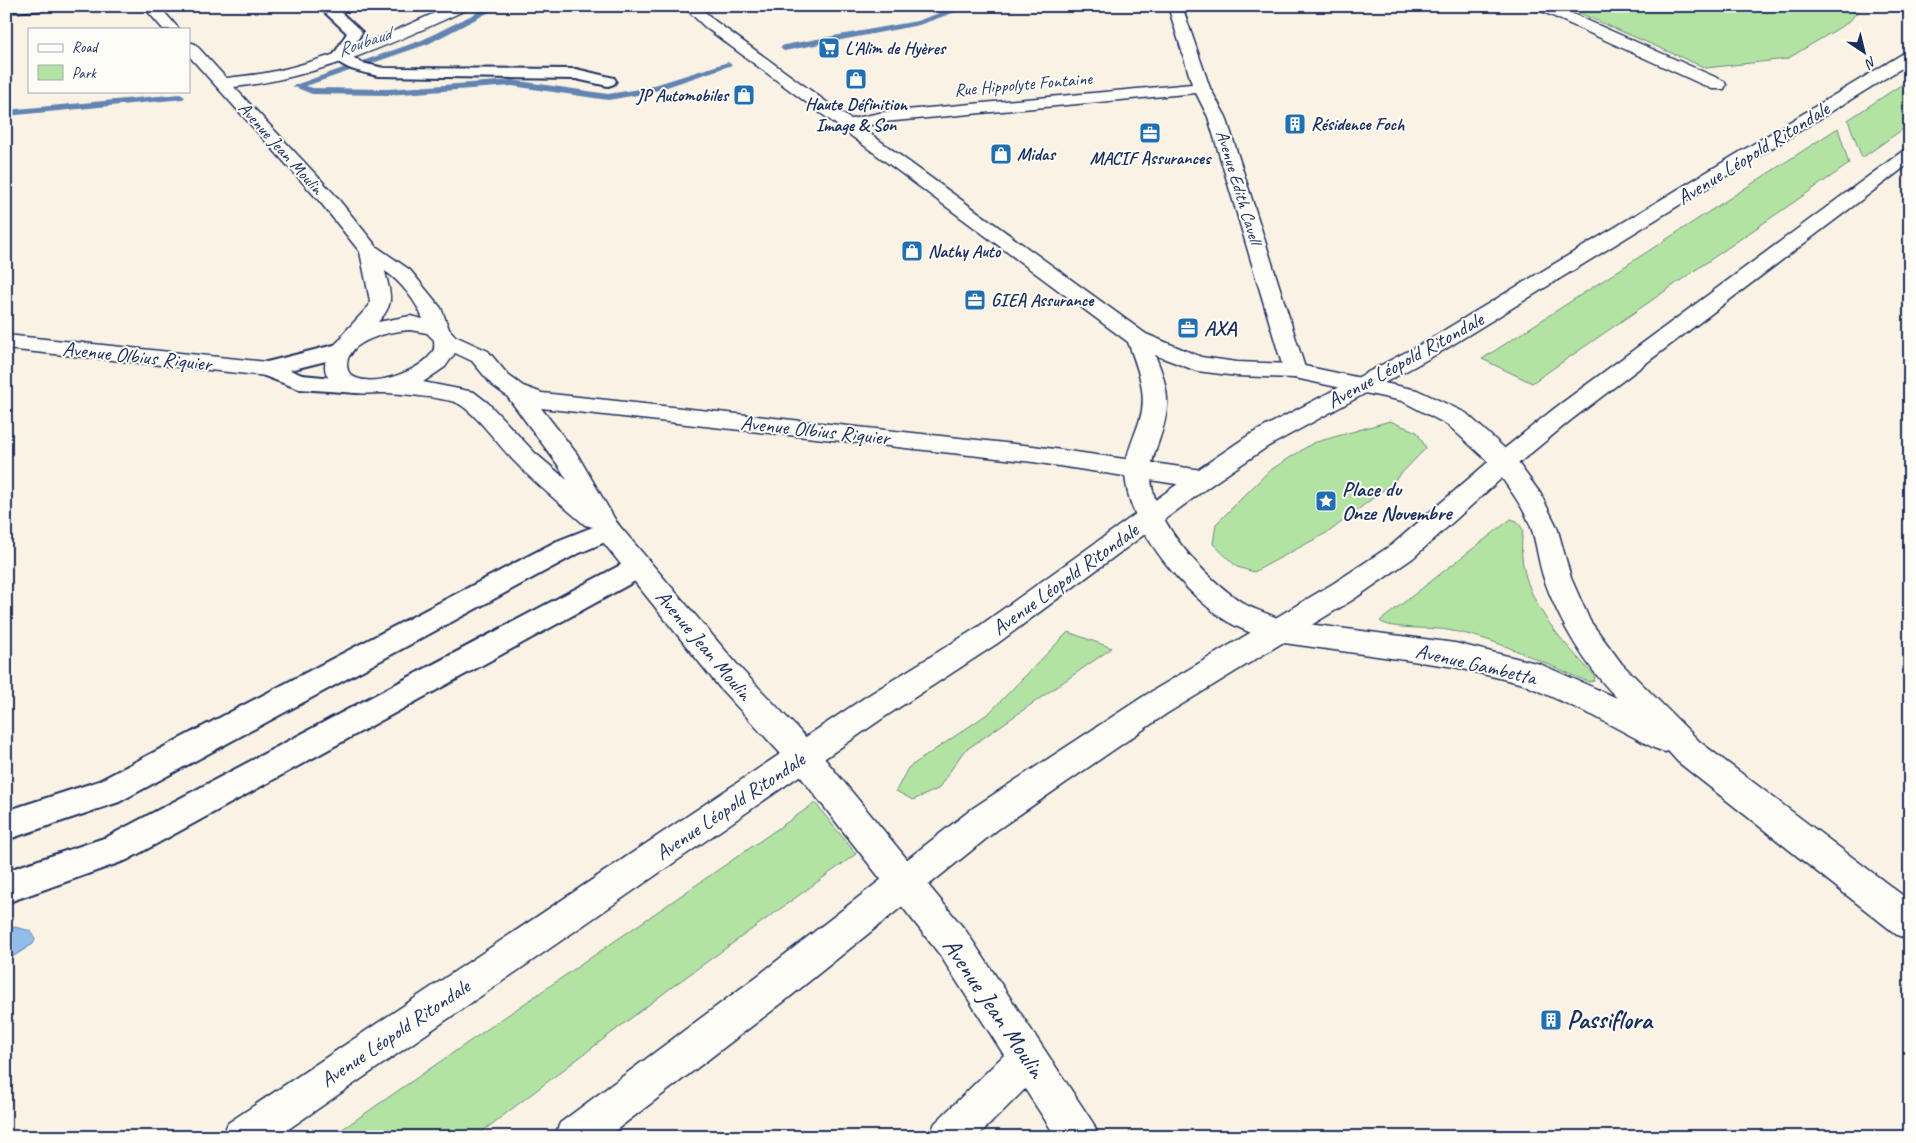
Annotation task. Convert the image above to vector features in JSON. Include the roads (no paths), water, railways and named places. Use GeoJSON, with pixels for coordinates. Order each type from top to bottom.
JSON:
{"type":"FeatureCollection","features":[{"type":"Feature","properties":{"kind":"main road"},"geometry":{"type":"LineString","coordinates":[[150,6],[171,28]]}},
{"type":"Feature","properties":{"kind":"main road"},"geometry":{"type":"LineString","coordinates":[[222,83],[270,77],[345,59],[464,6]]}},
{"type":"Feature","properties":{"kind":"main road"},"geometry":{"type":"LineString","coordinates":[[678,6],[710,24]]}},
{"type":"Feature","properties":{"kind":"main road"},"geometry":{"type":"LineString","coordinates":[[690,6],[710,24]]}},
{"type":"Feature","properties":{"kind":"main road","name":"Avenue Edith Cavell"},"geometry":{"type":"LineString","coordinates":[[1175,6],[1202,88],[1217,117],[1295,370]]}},
{"type":"Feature","properties":{"kind":"main road"},"geometry":{"type":"LineString","coordinates":[[1542,6],[1718,85]]}},
{"type":"Feature","properties":{"kind":"main road","name":"Avenue Gambetta"},"geometry":{"type":"LineString","coordinates":[[710,24],[1138,339],[1197,364],[1237,370],[1295,370],[1409,395],[1457,418],[1504,462],[1527,493],[1544,527],[1557,578],[1578,627],[1612,673],[1689,752],[1910,923]]}},
{"type":"Feature","properties":{"kind":"main road","name":"Avenue Jean Moulin"},"geometry":{"type":"LineString","coordinates":[[190,48],[328,199],[370,251],[403,274],[430,308],[442,335]]}},
{"type":"Feature","properties":{"kind":"main road","name":"Avenue Léopold Ritondale"},"geometry":{"type":"LineString","coordinates":[[242,1137],[875,707],[988,635],[1202,479],[1258,441],[1431,348],[1910,56]]}},
{"type":"Feature","properties":{"kind":"main road","name":"Rue Hippolyte Fontaine"},"geometry":{"type":"LineString","coordinates":[[848,125],[884,117],[1202,88]]}},
{"type":"Feature","properties":{"kind":"main road"},"geometry":{"type":"LineString","coordinates":[[574,1137],[773,987],[993,813],[1154,705],[1344,591],[1403,551],[1562,414],[1910,154]]}},
{"type":"Feature","properties":{"kind":"main road","name":"Avenue Jean Moulin"},"geometry":{"type":"LineString","coordinates":[[345,347],[355,333],[379,308],[381,301],[370,251]]}},
{"type":"Feature","properties":{"kind":"main road","name":"Avenue Olbius Riquier"},"geometry":{"type":"LineString","coordinates":[[345,347],[375,329],[394,324],[426,324],[480,356],[500,380],[515,390],[538,400],[1033,454],[1202,479]]}},
{"type":"Feature","properties":{"kind":"main road"},"geometry":{"type":"LineString","coordinates":[[345,347],[337,358],[335,368],[340,378],[351,385],[366,388],[385,387],[404,383],[421,376],[435,366],[443,356],[447,346],[442,335]]}},
{"type":"Feature","properties":{"kind":"main road","name":"Avenue Gambetta"},"geometry":{"type":"LineString","coordinates":[[1138,339],[1155,396],[1153,416],[1145,438],[1138,469],[1140,492],[1150,518],[1181,564],[1210,594],[1234,611],[1277,631],[1455,655],[1529,673],[1605,707],[1689,752]]}},
{"type":"Feature","properties":{"kind":"main road","name":"Avenue Olbius Riquier"},"geometry":{"type":"LineString","coordinates":[[6,342],[267,370]]}},
{"type":"Feature","properties":{"kind":"main road","name":"Avenue Jean Moulin"},"geometry":{"type":"LineString","coordinates":[[385,387],[430,390],[466,398],[480,409],[526,459],[608,530],[730,678],[804,757],[953,943],[1079,1137]]}},
{"type":"Feature","properties":{"kind":"main road","name":"Avenue Jean Moulin"},"geometry":{"type":"LineString","coordinates":[[515,390],[563,452],[608,530]]}},
{"type":"Feature","properties":{"kind":"main road"},"geometry":{"type":"LineString","coordinates":[[949,1137],[1028,1058]]}},
{"type":"Feature","properties":{"kind":"lane"},"geometry":{"type":"LineString","coordinates":[[6,8],[43,6]]}},
{"type":"Feature","properties":{"kind":"lane"},"geometry":{"type":"LineString","coordinates":[[325,6],[355,32],[345,59],[356,66],[384,73],[576,74],[608,81]]}},
{"type":"Feature","properties":{"kind":"lane","name":"Avenue Olbius Riquier"},"geometry":{"type":"LineString","coordinates":[[267,370],[345,347]]}},
{"type":"Feature","properties":{"kind":"lane","name":"Avenue Olbius Riquier"},"geometry":{"type":"LineString","coordinates":[[267,370],[299,382],[358,386]]}},
{"type":"Feature","properties":{"kind":"lane"},"geometry":{"type":"LineString","coordinates":[[6,826],[108,792],[566,548],[608,530]]}},
{"type":"Feature","properties":{"kind":"lane"},"geometry":{"type":"LineString","coordinates":[[6,887],[116,849],[639,567]]}},
{"type":"Feature","properties":{"kind":"water"},"geometry":{"type":"Polygon","coordinates":[[[15,927],[31,931],[35,940],[33,944],[6,961],[6,928],[15,927]]]}},
{"type":"Feature","properties":{"kind":"waterway"},"geometry":{"type":"LineString","coordinates":[[497,6],[425,42],[297,86],[312,91],[388,92],[512,83],[608,97],[646,91],[728,65]]}},
{"type":"Feature","properties":{"kind":"waterway"},"geometry":{"type":"LineString","coordinates":[[784,48],[919,23],[968,6]]}},
{"type":"Feature","properties":{"kind":"waterway","name":"Roubaud"},"geometry":{"type":"LineString","coordinates":[[6,113],[180,97]]}},
{"type":"Feature","properties":{"kind":"place","name":"L'Alim de Hyères"},"geometry":{"type":"Point","coordinates":[829,48]}},
{"type":"Feature","properties":{"kind":"place","name":"Haute Définition Image & Son"},"geometry":{"type":"Point","coordinates":[856,79]}},
{"type":"Feature","properties":{"kind":"place","name":"JP Automobiles"},"geometry":{"type":"Point","coordinates":[744,95]}},
{"type":"Feature","properties":{"kind":"place","name":"Résidence Foch"},"geometry":{"type":"Point","coordinates":[1295,124]}},
{"type":"Feature","properties":{"kind":"place","name":"MACIF Assurances"},"geometry":{"type":"Point","coordinates":[1150,133]}},
{"type":"Feature","properties":{"kind":"place","name":"Midas"},"geometry":{"type":"Point","coordinates":[1001,154]}},
{"type":"Feature","properties":{"kind":"place","name":"Nathy Auto"},"geometry":{"type":"Point","coordinates":[912,251]}},
{"type":"Feature","properties":{"kind":"place","name":"GIEA Assurance"},"geometry":{"type":"Point","coordinates":[975,300]}},
{"type":"Feature","properties":{"kind":"place","name":"AXA"},"geometry":{"type":"Point","coordinates":[1188,328]}},
{"type":"Feature","properties":{"kind":"place","name":"Place du Onze Novembre"},"geometry":{"type":"Point","coordinates":[1326,501]}},
{"type":"Feature","properties":{"kind":"place","name":"Passiflora"},"geometry":{"type":"Point","coordinates":[1551,1020]}}]}
